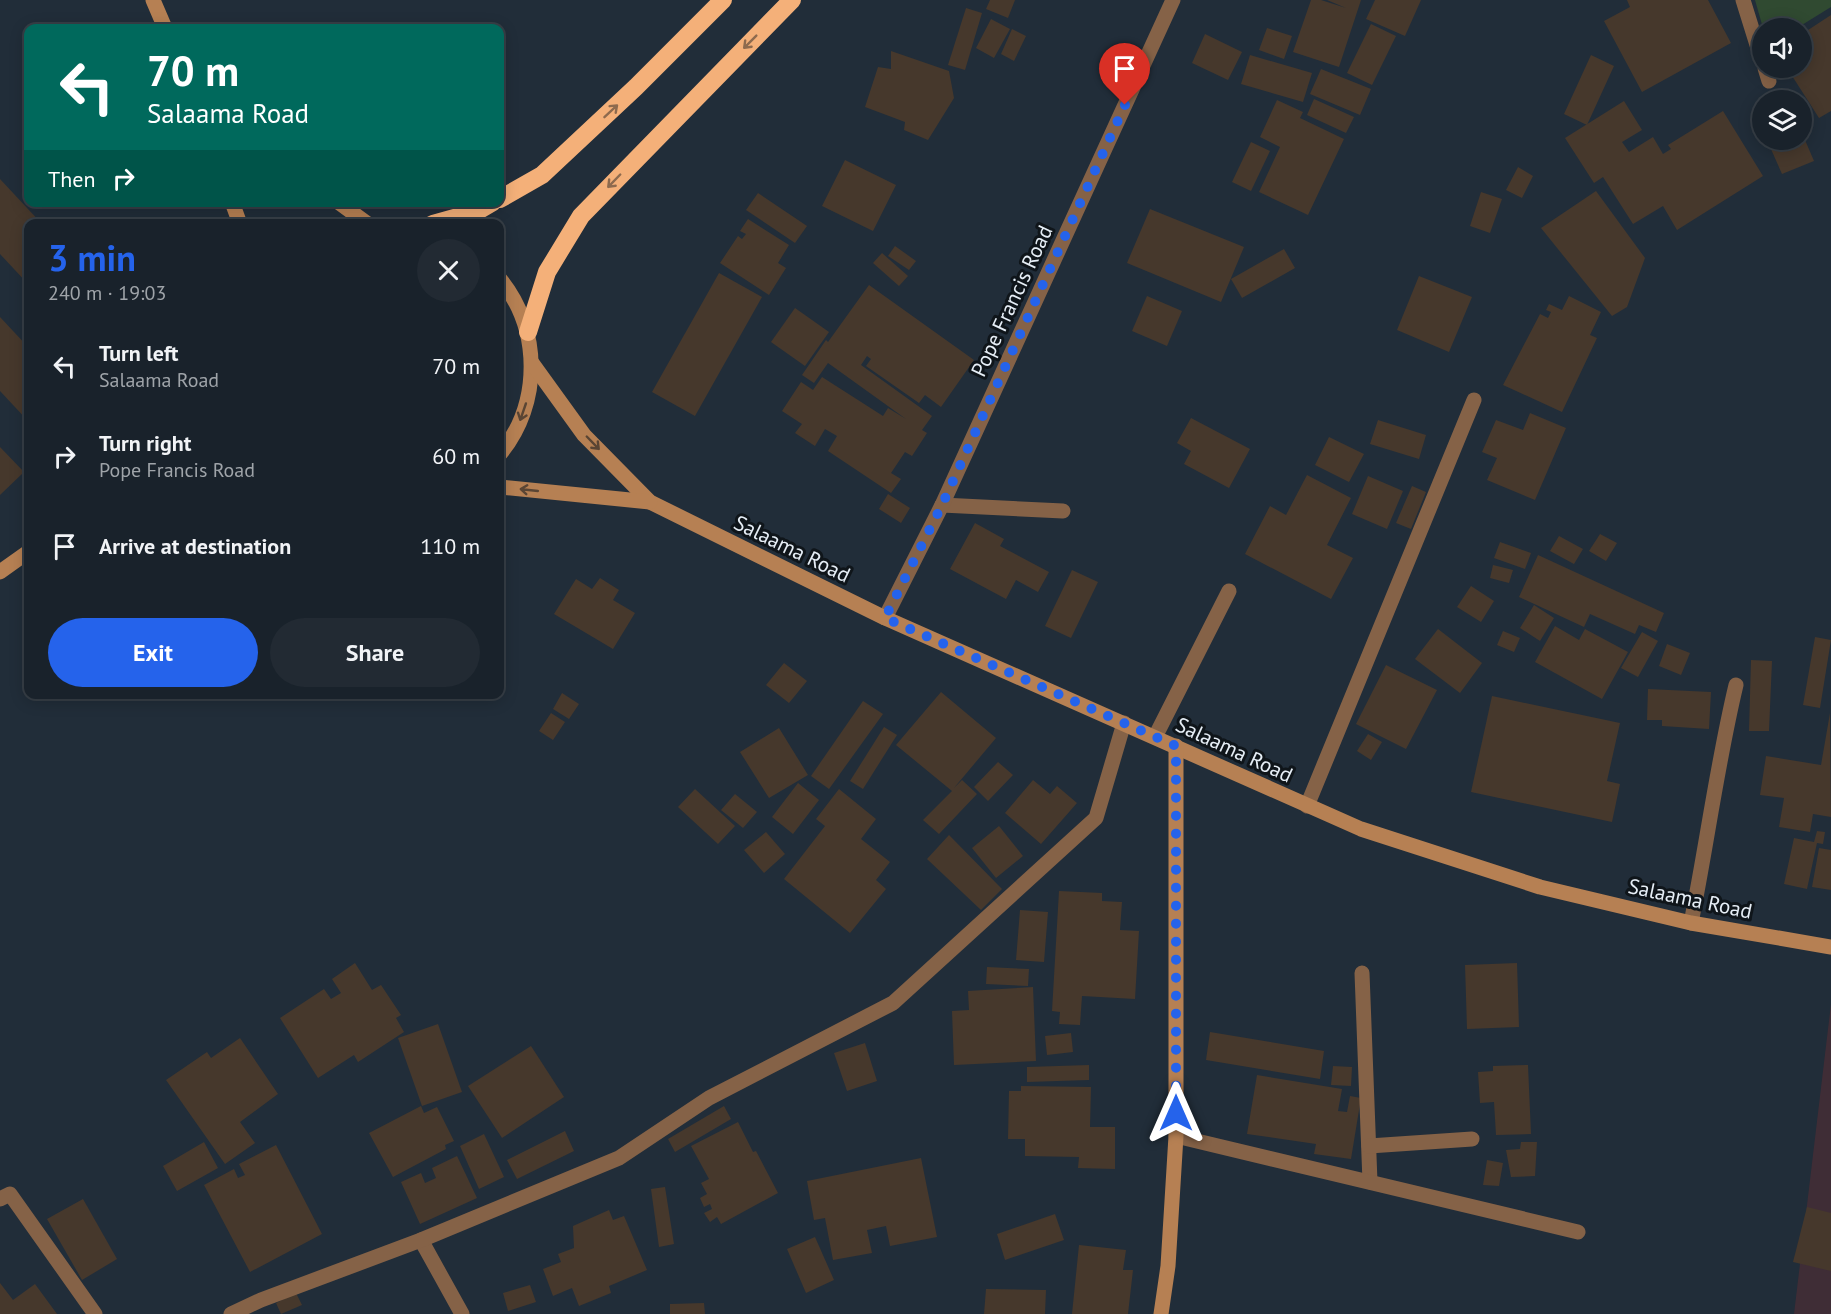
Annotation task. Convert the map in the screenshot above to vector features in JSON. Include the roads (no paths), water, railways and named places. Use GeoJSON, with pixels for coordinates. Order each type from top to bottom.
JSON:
{"type":"FeatureCollection","features":[{"type":"Feature","properties":{"kind":"highway"},"geometry":{"type":"LineString","coordinates":[[504,197],[542,175],[636,87],[723,0]]}},
{"type":"Feature","properties":{"kind":"highway"},"geometry":{"type":"LineString","coordinates":[[528,332],[547,272],[581,216],[792,0]]}},
{"type":"Feature","properties":{"kind":"highway"},"geometry":{"type":"LineString","coordinates":[[451,219],[476,212],[484,207]]}},
{"type":"Feature","properties":{"kind":"main road"},"geometry":{"type":"LineString","coordinates":[[153,0],[163,24]]}},
{"type":"Feature","properties":{"kind":"main road"},"geometry":{"type":"LineString","coordinates":[[345,207],[361,219]]}},
{"type":"Feature","properties":{"kind":"main road"},"geometry":{"type":"LineString","coordinates":[[504,284],[513,294],[528,332],[532,363],[530,391],[521,419],[504,449]]}},
{"type":"Feature","properties":{"kind":"main road","name":"Salaama Road"},"geometry":{"type":"LineString","coordinates":[[532,363],[584,435],[650,502],[885,618],[1361,830],[1540,887],[1690,923],[1831,947]]}},
{"type":"Feature","properties":{"kind":"main road","name":"Salaama Road"},"geometry":{"type":"LineString","coordinates":[[504,487],[650,502]]}},
{"type":"Feature","properties":{"kind":"main road"},"geometry":{"type":"LineString","coordinates":[[0,572],[24,555]]}},
{"type":"Feature","properties":{"kind":"main road"},"geometry":{"type":"LineString","coordinates":[[1161,1314],[1168,1266],[1176,1136],[1176,746]]}},
{"type":"Feature","properties":{"kind":"street","name":"Pope Francis Road"},"geometry":{"type":"LineString","coordinates":[[885,618],[942,505],[1173,0]]}},
{"type":"Feature","properties":{"kind":"street"},"geometry":{"type":"LineString","coordinates":[[1743,0],[1752,29]]}},
{"type":"Feature","properties":{"kind":"street"},"geometry":{"type":"LineString","coordinates":[[1307,806],[1474,400]]}},
{"type":"Feature","properties":{"kind":"street"},"geometry":{"type":"LineString","coordinates":[[942,505],[1063,511]]}},
{"type":"Feature","properties":{"kind":"street"},"geometry":{"type":"LineString","coordinates":[[1155,737],[1229,591]]}},
{"type":"Feature","properties":{"kind":"street"},"geometry":{"type":"LineString","coordinates":[[1690,923],[1705,853],[1725,731],[1736,685]]}},
{"type":"Feature","properties":{"kind":"street"},"geometry":{"type":"LineString","coordinates":[[231,1314],[261,1300],[421,1240],[619,1158],[709,1098],[893,1003],[1096,818],[1124,723]]}},
{"type":"Feature","properties":{"kind":"street"},"geometry":{"type":"LineString","coordinates":[[1362,973],[1370,1182]]}},
{"type":"Feature","properties":{"kind":"street"},"geometry":{"type":"LineString","coordinates":[[1176,1136],[1578,1232]]}},
{"type":"Feature","properties":{"kind":"street"},"geometry":{"type":"LineString","coordinates":[[1369,1146],[1472,1139]]}},
{"type":"Feature","properties":{"kind":"street"},"geometry":{"type":"LineString","coordinates":[[0,1199],[10,1194],[95,1314]]}},
{"type":"Feature","properties":{"kind":"street"},"geometry":{"type":"LineString","coordinates":[[421,1240],[462,1314]]}}]}
